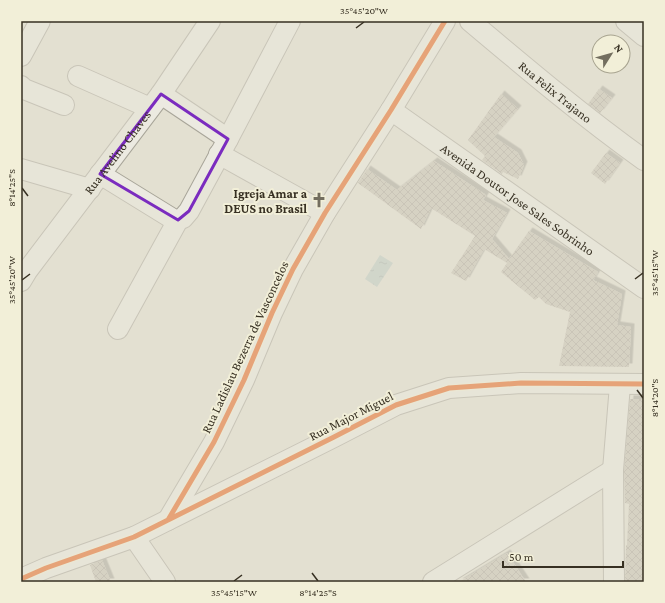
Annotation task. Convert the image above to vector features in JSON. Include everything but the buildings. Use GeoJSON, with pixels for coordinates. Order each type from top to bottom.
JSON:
{"type":"FeatureCollection","features":[{"type":"Feature","properties":{"kind":"street"},"geometry":{"type":"LineString","coordinates":[[21,56],[40,21]]}},
{"type":"Feature","properties":{"kind":"street","name":"Rua Avelino Chaves"},"geometry":{"type":"LineString","coordinates":[[23,273],[95,182],[155,101],[210,21]]}},
{"type":"Feature","properties":{"kind":"street"},"geometry":{"type":"LineString","coordinates":[[118,329],[178,220],[183,218],[189,211],[290,21]]}},
{"type":"Feature","properties":{"kind":"street","name":"Rua Ladislau Bezerra de Vasconcelos"},"geometry":{"type":"LineString","coordinates":[[168,520],[214,442],[244,380],[272,313],[293,269],[325,213],[391,110],[445,21]]}},
{"type":"Feature","properties":{"kind":"street","name":"Rua Felix Trajano"},"geometry":{"type":"LineString","coordinates":[[470,21],[536,77],[617,141],[644,160]]}},
{"type":"Feature","properties":{"kind":"street"},"geometry":{"type":"LineString","coordinates":[[626,21],[644,36]]}},
{"type":"Feature","properties":{"kind":"street"},"geometry":{"type":"LineString","coordinates":[[78,76],[155,101],[325,213]]}},
{"type":"Feature","properties":{"kind":"street"},"geometry":{"type":"LineString","coordinates":[[21,86],[64,105]]}},
{"type":"Feature","properties":{"kind":"street","name":"Avenida Doutor Jose Sales Sobrinho"},"geometry":{"type":"LineString","coordinates":[[391,110],[644,288]]}},
{"type":"Feature","properties":{"kind":"street"},"geometry":{"type":"LineString","coordinates":[[21,169],[95,182],[178,220]]}},
{"type":"Feature","properties":{"kind":"street","name":"Rua Major Miguel"},"geometry":{"type":"LineString","coordinates":[[21,579],[46,568],[134,537],[396,405],[449,388],[522,383],[620,385],[643,381]]}},
{"type":"Feature","properties":{"kind":"street"},"geometry":{"type":"LineString","coordinates":[[614,582],[613,470],[620,385]]}},
{"type":"Feature","properties":{"kind":"street"},"geometry":{"type":"LineString","coordinates":[[433,582],[613,470]]}},
{"type":"Feature","properties":{"kind":"street"},"geometry":{"type":"LineString","coordinates":[[134,537],[163,581]]}},
{"type":"Feature","properties":{"kind":"highlighted area"},"geometry":{"type":"Polygon","coordinates":[[[161,94],[228,139],[189,211],[178,220],[100,174],[161,94]]]}},
{"type":"Feature","properties":{"kind":"water"},"geometry":{"type":"Polygon","coordinates":[[[380,255],[393,263],[377,287],[365,279],[380,255]]]}},
{"type":"Feature","properties":{"kind":"cycle path"},"geometry":{"type":"LineString","coordinates":[[168,520],[214,442],[244,380],[272,313],[293,269],[325,213],[391,110],[445,21]]}},
{"type":"Feature","properties":{"kind":"cycle path"},"geometry":{"type":"LineString","coordinates":[[21,579],[46,568],[134,537],[396,405],[449,388],[521,383],[644,384]]}},
{"type":"Feature","properties":{"kind":"place","name":"Igreja Amar a DEUS no Brasil"},"geometry":{"type":"Point","coordinates":[319,200]}}]}
